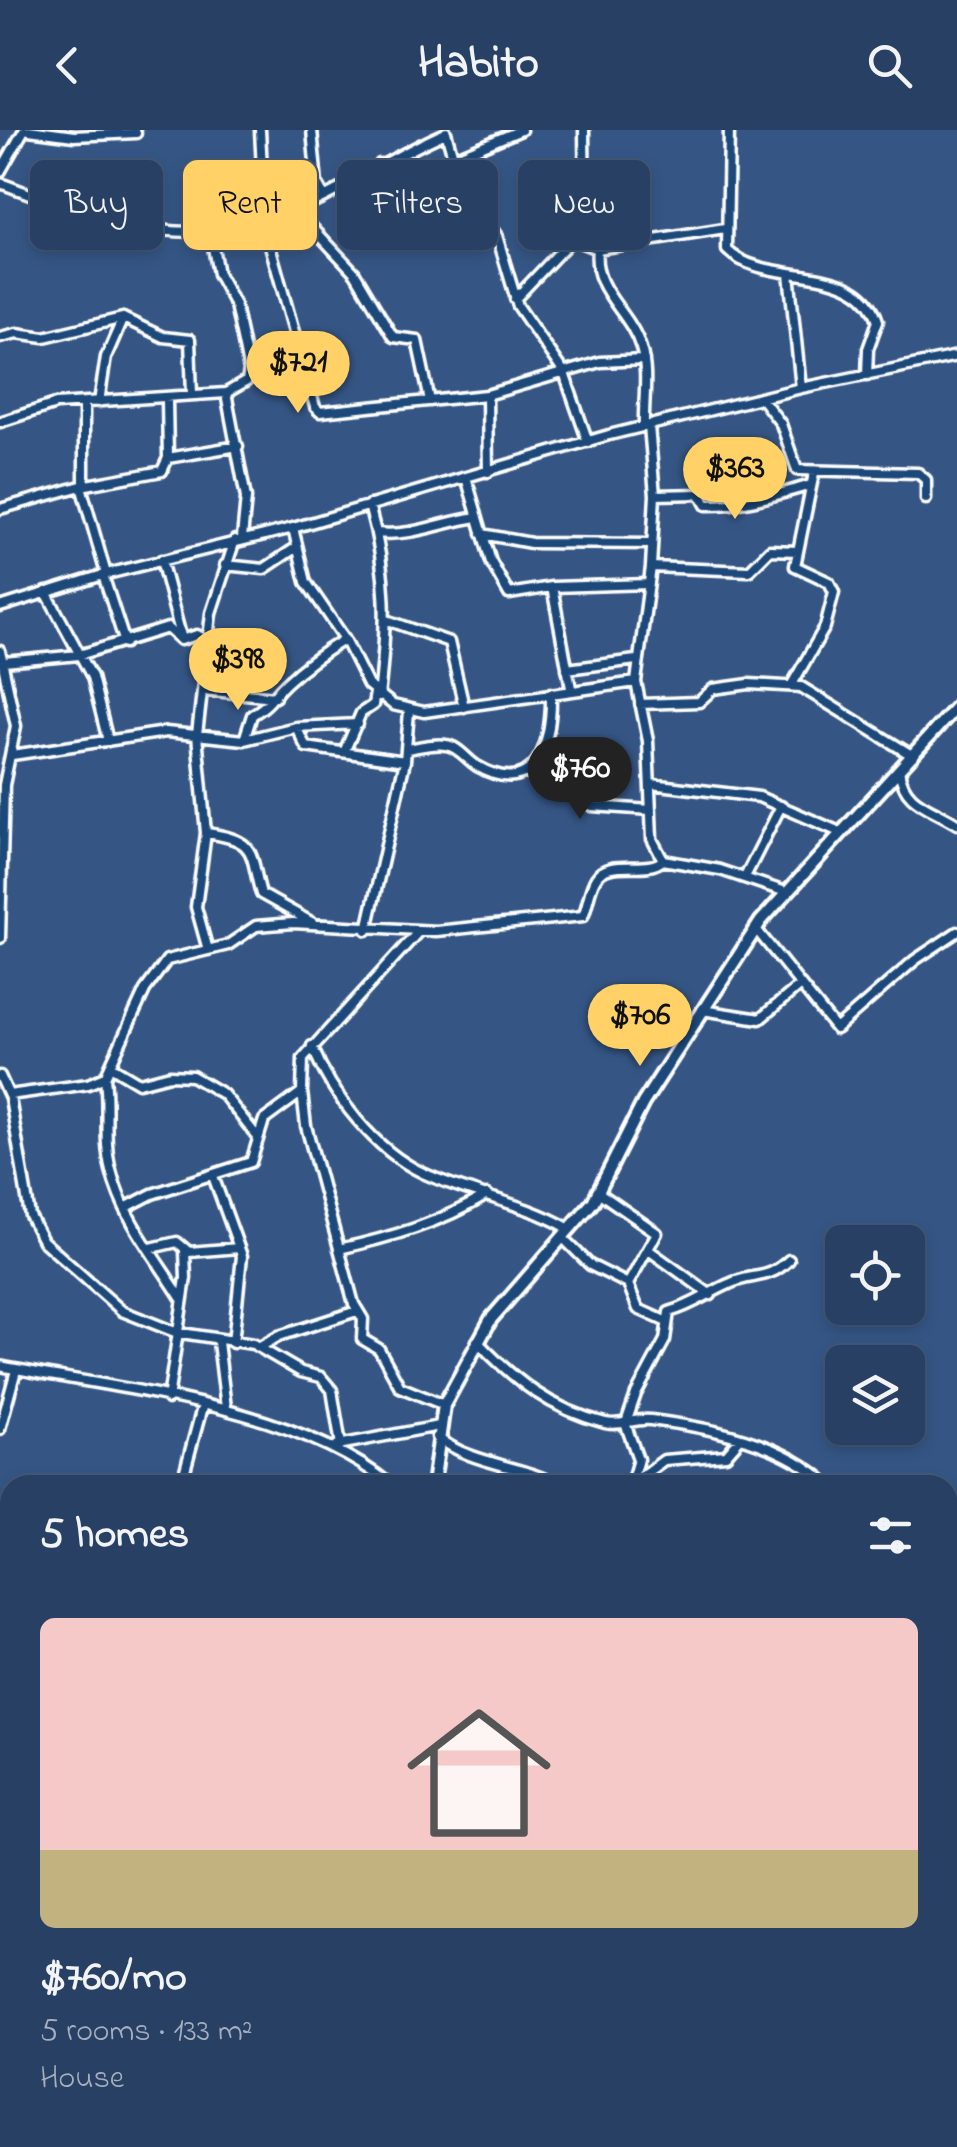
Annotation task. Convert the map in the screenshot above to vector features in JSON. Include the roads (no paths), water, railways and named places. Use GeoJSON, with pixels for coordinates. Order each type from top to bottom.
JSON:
{"type":"FeatureCollection","features":[{"type":"Feature","properties":{"kind":"street"},"geometry":{"type":"LineString","coordinates":[[0,172],[27,130],[74,136],[136,134]]}},
{"type":"Feature","properties":{"kind":"street"},"geometry":{"type":"LineString","coordinates":[[260,130],[263,160]]}},
{"type":"Feature","properties":{"kind":"street"},"geometry":{"type":"LineString","coordinates":[[312,130],[317,184],[324,198]]}},
{"type":"Feature","properties":{"kind":"street"},"geometry":{"type":"LineString","coordinates":[[388,160],[446,132],[454,158],[521,130]]}},
{"type":"Feature","properties":{"kind":"street"},"geometry":{"type":"LineString","coordinates":[[584,130],[585,160]]}},
{"type":"Feature","properties":{"kind":"street"},"geometry":{"type":"LineString","coordinates":[[729,130],[727,250],[735,258],[840,284],[870,306],[878,322],[868,350],[868,375]]}},
{"type":"Feature","properties":{"kind":"street"},"geometry":{"type":"LineString","coordinates":[[0,183],[105,223],[183,232]]}},
{"type":"Feature","properties":{"kind":"street"},"geometry":{"type":"LineString","coordinates":[[317,201],[337,190]]}},
{"type":"Feature","properties":{"kind":"street"},"geometry":{"type":"LineString","coordinates":[[650,240],[725,229]]}},
{"type":"Feature","properties":{"kind":"street"},"geometry":{"type":"LineString","coordinates":[[317,232],[355,273],[393,336],[417,340],[430,401]]}},
{"type":"Feature","properties":{"kind":"street"},"geometry":{"type":"LineString","coordinates":[[498,239],[515,298],[564,373],[588,442]]}},
{"type":"Feature","properties":{"kind":"street"},"geometry":{"type":"LineString","coordinates":[[0,422],[56,404],[226,393],[247,381],[250,371],[235,305],[218,274],[213,250]]}},
{"type":"Feature","properties":{"kind":"street"},"geometry":{"type":"LineString","coordinates":[[275,250],[314,407],[329,412],[486,395],[600,362],[644,360]]}},
{"type":"Feature","properties":{"kind":"street"},"geometry":{"type":"LineString","coordinates":[[515,298],[562,250]]}},
{"type":"Feature","properties":{"kind":"street"},"geometry":{"type":"LineString","coordinates":[[597,250],[602,285],[630,324],[644,360],[646,426],[655,495],[651,567],[636,682],[651,784],[652,839],[663,860]]}},
{"type":"Feature","properties":{"kind":"street"},"geometry":{"type":"LineString","coordinates":[[789,273],[800,388]]}},
{"type":"Feature","properties":{"kind":"street"},"geometry":{"type":"LineString","coordinates":[[0,336],[18,333],[44,337],[123,318],[164,337],[190,340],[192,395]]}},
{"type":"Feature","properties":{"kind":"street"},"geometry":{"type":"LineString","coordinates":[[99,402],[106,357],[123,318]]}},
{"type":"Feature","properties":{"kind":"street"},"geometry":{"type":"LineString","coordinates":[[0,607],[105,574],[293,528],[646,426],[800,388],[957,356]]}},
{"type":"Feature","properties":{"kind":"street"},"geometry":{"type":"LineString","coordinates":[[208,950],[196,907],[206,833],[197,735],[212,613],[248,510],[226,393]]}},
{"type":"Feature","properties":{"kind":"street"},"geometry":{"type":"LineString","coordinates":[[486,395],[488,472]]}},
{"type":"Feature","properties":{"kind":"street"},"geometry":{"type":"LineString","coordinates":[[0,509],[83,486],[162,471],[168,458],[167,398]]}},
{"type":"Feature","properties":{"kind":"street"},"geometry":{"type":"LineString","coordinates":[[762,400],[781,424],[794,468],[814,472],[918,473],[926,480],[926,498]]}},
{"type":"Feature","properties":{"kind":"street"},"geometry":{"type":"LineString","coordinates":[[84,403],[83,486],[125,642]]}},
{"type":"Feature","properties":{"kind":"street"},"geometry":{"type":"LineString","coordinates":[[168,458],[238,446]]}},
{"type":"Feature","properties":{"kind":"street"},"geometry":{"type":"LineString","coordinates":[[791,686],[825,628],[834,592],[829,582],[798,570],[798,551],[814,472]]}},
{"type":"Feature","properties":{"kind":"street"},"geometry":{"type":"LineString","coordinates":[[466,477],[482,534],[509,594],[649,584]]}},
{"type":"Feature","properties":{"kind":"street"},"geometry":{"type":"LineString","coordinates":[[655,495],[700,494],[706,505],[714,505],[756,502],[811,485]]}},
{"type":"Feature","properties":{"kind":"street"},"geometry":{"type":"LineString","coordinates":[[345,750],[361,714],[373,705],[377,695],[388,620],[386,574],[369,505]]}},
{"type":"Feature","properties":{"kind":"street"},"geometry":{"type":"LineString","coordinates":[[377,533],[402,536],[445,522],[477,518]]}},
{"type":"Feature","properties":{"kind":"street"},"geometry":{"type":"LineString","coordinates":[[293,528],[306,582],[345,638],[377,695],[408,710],[464,707],[571,688],[636,682]]}},
{"type":"Feature","properties":{"kind":"street"},"geometry":{"type":"LineString","coordinates":[[482,534],[512,536],[530,544],[652,544]]}},
{"type":"Feature","properties":{"kind":"street"},"geometry":{"type":"LineString","coordinates":[[226,565],[261,570],[297,546]]}},
{"type":"Feature","properties":{"kind":"street"},"geometry":{"type":"LineString","coordinates":[[651,567],[750,571],[770,550],[798,551]]}},
{"type":"Feature","properties":{"kind":"street"},"geometry":{"type":"LineString","coordinates":[[161,560],[182,640]]}},
{"type":"Feature","properties":{"kind":"street"},"geometry":{"type":"LineString","coordinates":[[552,588],[571,688]]}},
{"type":"Feature","properties":{"kind":"street"},"geometry":{"type":"LineString","coordinates":[[46,592],[95,684],[108,741]]}},
{"type":"Feature","properties":{"kind":"street"},"geometry":{"type":"LineString","coordinates":[[388,620],[448,642],[464,707]]}},
{"type":"Feature","properties":{"kind":"street"},"geometry":{"type":"LineString","coordinates":[[4,662],[79,655],[168,628],[182,640]]}},
{"type":"Feature","properties":{"kind":"street"},"geometry":{"type":"LineString","coordinates":[[182,640],[198,635],[209,642]]}},
{"type":"Feature","properties":{"kind":"street"},"geometry":{"type":"LineString","coordinates":[[244,740],[252,715],[318,655],[345,638]]}},
{"type":"Feature","properties":{"kind":"street"},"geometry":{"type":"LineString","coordinates":[[0,651],[15,713],[12,755],[4,785],[0,938]]}},
{"type":"Feature","properties":{"kind":"street"},"geometry":{"type":"LineString","coordinates":[[567,670],[636,660]]}},
{"type":"Feature","properties":{"kind":"street"},"geometry":{"type":"LineString","coordinates":[[640,704],[699,702],[713,689],[749,684],[791,686],[814,693],[913,756]]}},
{"type":"Feature","properties":{"kind":"street"},"geometry":{"type":"LineString","coordinates":[[203,690],[276,697]]}},
{"type":"Feature","properties":{"kind":"street"},"geometry":{"type":"LineString","coordinates":[[407,749],[448,745],[505,780],[526,772],[552,730],[551,693]]}},
{"type":"Feature","properties":{"kind":"street"},"geometry":{"type":"LineString","coordinates":[[434,1475],[444,1406],[478,1340],[598,1192],[642,1104],[756,929],[957,706]]}},
{"type":"Feature","properties":{"kind":"street"},"geometry":{"type":"LineString","coordinates":[[367,930],[405,762],[408,710]]}},
{"type":"Feature","properties":{"kind":"street"},"geometry":{"type":"LineString","coordinates":[[12,755],[166,732],[244,740],[296,728],[358,724]]}},
{"type":"Feature","properties":{"kind":"street"},"geometry":{"type":"LineString","coordinates":[[296,728],[304,746],[405,762]]}},
{"type":"Feature","properties":{"kind":"street"},"geometry":{"type":"LineString","coordinates":[[899,770],[908,798],[957,824]]}},
{"type":"Feature","properties":{"kind":"street"},"geometry":{"type":"LineString","coordinates":[[526,772],[592,806],[651,810]]}},
{"type":"Feature","properties":{"kind":"street"},"geometry":{"type":"LineString","coordinates":[[651,784],[735,792],[781,806],[842,833]]}},
{"type":"Feature","properties":{"kind":"street"},"geometry":{"type":"LineString","coordinates":[[745,878],[781,806]]}},
{"type":"Feature","properties":{"kind":"street"},"geometry":{"type":"LineString","coordinates":[[206,833],[238,840],[256,862],[261,894],[318,926]]}},
{"type":"Feature","properties":{"kind":"street"},"geometry":{"type":"LineString","coordinates":[[9,1095],[88,1084],[105,1077],[155,973],[178,955],[228,945],[256,926],[419,931],[578,919],[585,913],[596,878],[603,871],[653,867],[663,860],[745,878],[786,892]]}},
{"type":"Feature","properties":{"kind":"street"},"geometry":{"type":"LineString","coordinates":[[756,929],[832,1027],[840,1028],[916,960],[957,932]]}},
{"type":"Feature","properties":{"kind":"street"},"geometry":{"type":"LineString","coordinates":[[419,931],[312,1046],[302,1060],[302,1092],[306,1126],[339,1249],[363,1319],[362,1338],[379,1349],[400,1387],[444,1406]]}},
{"type":"Feature","properties":{"kind":"street"},"geometry":{"type":"LineString","coordinates":[[702,1010],[760,1020],[798,986]]}},
{"type":"Feature","properties":{"kind":"street"},"geometry":{"type":"LineString","coordinates":[[312,1046],[336,1092],[418,1171],[512,1201],[565,1233],[590,1265],[628,1284],[638,1309],[667,1322]]}},
{"type":"Feature","properties":{"kind":"street"},"geometry":{"type":"LineString","coordinates":[[112,1067],[139,1083],[185,1074],[210,1084],[256,1135]]}},
{"type":"Feature","properties":{"kind":"street"},"geometry":{"type":"LineString","coordinates":[[0,1076],[9,1095],[30,1216],[44,1241],[112,1305],[175,1332],[260,1347],[326,1382],[335,1404],[337,1445]]}},
{"type":"Feature","properties":{"kind":"street"},"geometry":{"type":"LineString","coordinates":[[105,1077],[108,1158],[125,1208],[182,1298]]}},
{"type":"Feature","properties":{"kind":"street"},"geometry":{"type":"LineString","coordinates":[[125,1208],[152,1194],[250,1162],[256,1135],[267,1117],[302,1092]]}},
{"type":"Feature","properties":{"kind":"street"},"geometry":{"type":"LineString","coordinates":[[0,1134],[15,1134]]}},
{"type":"Feature","properties":{"kind":"street"},"geometry":{"type":"LineString","coordinates":[[213,1176],[242,1266],[233,1343]]}},
{"type":"Feature","properties":{"kind":"street"},"geometry":{"type":"LineString","coordinates":[[598,1192],[656,1232],[650,1250],[628,1284]]}},
{"type":"Feature","properties":{"kind":"street"},"geometry":{"type":"LineString","coordinates":[[339,1249],[402,1234],[456,1214],[487,1195]]}},
{"type":"Feature","properties":{"kind":"street"},"geometry":{"type":"LineString","coordinates":[[151,1248],[179,1242],[185,1251],[168,1399]]}},
{"type":"Feature","properties":{"kind":"street"},"geometry":{"type":"LineString","coordinates":[[185,1251],[239,1248]]}},
{"type":"Feature","properties":{"kind":"street"},"geometry":{"type":"LineString","coordinates":[[650,1250],[712,1295]]}},
{"type":"Feature","properties":{"kind":"street"},"geometry":{"type":"LineString","coordinates":[[633,1475],[638,1458],[626,1423],[636,1394],[665,1340],[670,1312],[730,1283],[772,1275],[789,1260]]}},
{"type":"Feature","properties":{"kind":"street"},"geometry":{"type":"LineString","coordinates":[[260,1347],[278,1336],[358,1311]]}},
{"type":"Feature","properties":{"kind":"street"},"geometry":{"type":"LineString","coordinates":[[478,1340],[511,1376],[551,1404],[607,1423],[650,1420],[784,1451],[816,1475]]}},
{"type":"Feature","properties":{"kind":"street"},"geometry":{"type":"LineString","coordinates":[[218,1342],[226,1408]]}},
{"type":"Feature","properties":{"kind":"street"},"geometry":{"type":"LineString","coordinates":[[0,1366],[226,1408],[337,1445],[378,1475]]}},
{"type":"Feature","properties":{"kind":"street"},"geometry":{"type":"LineString","coordinates":[[0,1429],[16,1370]]}},
{"type":"Feature","properties":{"kind":"street"},"geometry":{"type":"LineString","coordinates":[[185,1475],[203,1404]]}},
{"type":"Feature","properties":{"kind":"street"},"geometry":{"type":"LineString","coordinates":[[337,1445],[438,1432],[468,1457],[536,1475]]}},
{"type":"Feature","properties":{"kind":"street"},"geometry":{"type":"LineString","coordinates":[[642,1475],[658,1462],[726,1455],[739,1440]]}},
{"type":"Feature","properties":{"kind":"street"},"geometry":{"type":"LineString","coordinates":[[4,2147],[66,2147]]}}]}
